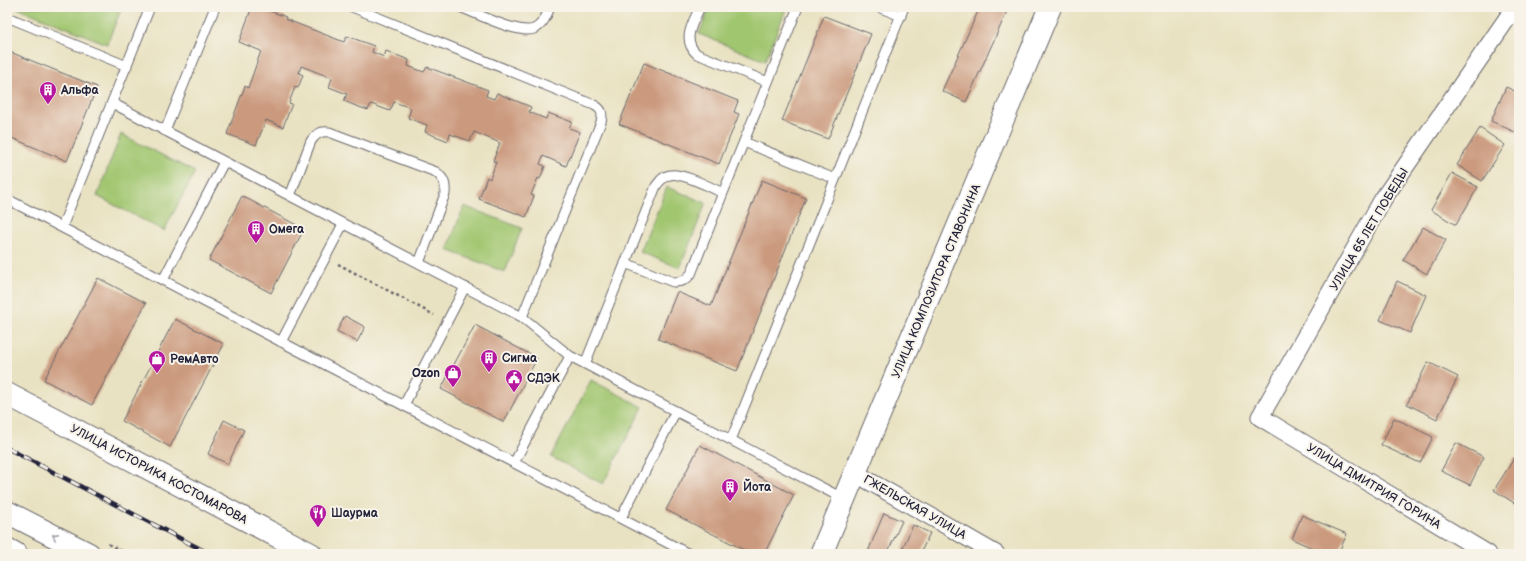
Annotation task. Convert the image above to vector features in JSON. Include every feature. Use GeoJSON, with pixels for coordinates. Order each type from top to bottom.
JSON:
{"type":"FeatureCollection","features":[{"type":"Feature","properties":{"kind":"main road","name":"УЛИЦА КОМПОЗИТОРА СТАВОНИНА"},"geometry":{"type":"LineString","coordinates":[[821,554],[1050,7]]}},
{"type":"Feature","properties":{"kind":"main road","name":"УЛИЦА ИСТОРИКА КОСТОМАРОВА"},"geometry":{"type":"LineString","coordinates":[[7,394],[311,554]]}},
{"type":"Feature","properties":{"kind":"main road"},"geometry":{"type":"LineString","coordinates":[[7,512],[89,554]]}},
{"type":"Feature","properties":{"kind":"main road"},"geometry":{"type":"LineString","coordinates":[[7,549],[16,554]]}},
{"type":"Feature","properties":{"kind":"street","name":"УЛИЦА 65 ЛЕТ ПОБЕДЫ"},"geometry":{"type":"LineString","coordinates":[[1260,417],[1383,199],[1515,7]]}},
{"type":"Feature","properties":{"kind":"street","name":"УЛИЦА ДМИТРИЯ ГОРИНА"},"geometry":{"type":"LineString","coordinates":[[1260,417],[1488,554]]}},
{"type":"Feature","properties":{"kind":"street","name":"ГЖЕЛЬСКАЯ УЛИЦА"},"geometry":{"type":"LineString","coordinates":[[856,473],[996,554]]}},
{"type":"Feature","properties":{"kind":"lane"},"geometry":{"type":"LineString","coordinates":[[62,228],[150,7]]}},
{"type":"Feature","properties":{"kind":"lane"},"geometry":{"type":"LineString","coordinates":[[165,131],[215,7]]}},
{"type":"Feature","properties":{"kind":"lane"},"geometry":{"type":"LineString","coordinates":[[352,7],[600,108],[602,114],[600,122],[522,317]]}},
{"type":"Feature","properties":{"kind":"lane"},"geometry":{"type":"LineString","coordinates":[[460,7],[516,30],[527,31],[540,25],[547,16],[550,7]]}},
{"type":"Feature","properties":{"kind":"lane"},"geometry":{"type":"LineString","coordinates":[[700,7],[689,34],[691,49],[697,54],[768,82]]}},
{"type":"Feature","properties":{"kind":"lane"},"geometry":{"type":"LineString","coordinates":[[625,263],[672,282],[686,280],[691,274],[798,7]]}},
{"type":"Feature","properties":{"kind":"lane"},"geometry":{"type":"LineString","coordinates":[[878,7],[900,16]]}},
{"type":"Feature","properties":{"kind":"lane"},"geometry":{"type":"LineString","coordinates":[[731,440],[904,7]]}},
{"type":"Feature","properties":{"kind":"lane"},"geometry":{"type":"LineString","coordinates":[[7,19],[12,19],[127,66]]}},
{"type":"Feature","properties":{"kind":"lane"},"geometry":{"type":"LineString","coordinates":[[112,103],[522,317],[570,356],[844,499]]}},
{"type":"Feature","properties":{"kind":"lane"},"geometry":{"type":"LineString","coordinates":[[290,196],[311,141],[316,134],[323,131],[436,172],[443,178],[446,184],[445,194],[419,263]]}},
{"type":"Feature","properties":{"kind":"lane"},"geometry":{"type":"LineString","coordinates":[[744,142],[835,179]]}},
{"type":"Feature","properties":{"kind":"lane"},"geometry":{"type":"LineString","coordinates":[[163,280],[224,162]]}},
{"type":"Feature","properties":{"kind":"lane"},"geometry":{"type":"LineString","coordinates":[[585,364],[656,186],[662,178],[670,175],[679,175],[723,193]]}},
{"type":"Feature","properties":{"kind":"lane"},"geometry":{"type":"LineString","coordinates":[[7,199],[689,554]]}},
{"type":"Feature","properties":{"kind":"lane"},"geometry":{"type":"LineString","coordinates":[[281,342],[342,224]]}},
{"type":"Feature","properties":{"kind":"lane"},"geometry":{"type":"LineString","coordinates":[[404,405],[465,287]]}},
{"type":"Feature","properties":{"kind":"lane"},"geometry":{"type":"LineString","coordinates":[[514,463],[570,356]]}},
{"type":"Feature","properties":{"kind":"lane"},"geometry":{"type":"LineString","coordinates":[[621,518],[676,411]]}},
{"type":"Feature","properties":{"kind":"path"},"geometry":{"type":"LineString","coordinates":[[325,258],[447,321]]}},
{"type":"Feature","properties":{"kind":"green space"},"geometry":{"type":"Polygon","coordinates":[[[15,7],[122,7],[107,44],[15,7]]]}},
{"type":"Feature","properties":{"kind":"green space"},"geometry":{"type":"Polygon","coordinates":[[[710,7],[787,7],[765,61],[699,34],[710,7]]]}},
{"type":"Feature","properties":{"kind":"green space"},"geometry":{"type":"Polygon","coordinates":[[[121,134],[195,172],[164,231],[97,196],[121,134]]]}},
{"type":"Feature","properties":{"kind":"green space"},"geometry":{"type":"Polygon","coordinates":[[[667,187],[706,203],[680,268],[640,252],[667,187]]]}},
{"type":"Feature","properties":{"kind":"green space"},"geometry":{"type":"Polygon","coordinates":[[[464,206],[522,228],[505,272],[447,250],[464,206]]]}},
{"type":"Feature","properties":{"kind":"green space"},"geometry":{"type":"Polygon","coordinates":[[[591,380],[643,407],[603,484],[551,457],[591,380]]]}},
{"type":"Feature","properties":{"kind":"building"},"geometry":{"type":"Polygon","coordinates":[[[252,7],[262,10],[262,8],[286,17],[285,19],[344,42],[347,36],[374,46],[372,52],[384,57],[386,51],[409,60],[408,66],[424,72],[427,67],[488,90],[486,96],[494,99],[497,93],[531,107],[529,112],[546,119],[548,113],[572,122],[569,128],[580,132],[566,166],[543,156],[540,164],[545,166],[531,195],[534,196],[526,217],[479,199],[487,177],[490,179],[496,162],[493,161],[500,143],[474,132],[470,141],[450,134],[448,141],[425,132],[427,125],[408,118],[411,108],[394,102],[390,111],[371,104],[368,110],[356,106],[344,101],[347,94],[329,87],[332,78],[301,66],[299,73],[303,75],[298,88],[295,87],[289,103],[292,104],[283,127],[266,120],[256,145],[227,134],[245,86],[248,88],[261,51],[239,42],[252,7]]]}},
{"type":"Feature","properties":{"kind":"building"},"geometry":{"type":"Polygon","coordinates":[[[980,7],[1009,7],[966,102],[942,91],[980,7]]]}},
{"type":"Feature","properties":{"kind":"building"},"geometry":{"type":"Polygon","coordinates":[[[824,16],[871,34],[828,139],[782,121],[824,16]]]}},
{"type":"Feature","properties":{"kind":"building","name":"Альфа"},"geometry":{"type":"Polygon","coordinates":[[[10,52],[97,87],[67,161],[7,136],[7,59],[10,52]]]}},
{"type":"Feature","properties":{"kind":"building"},"geometry":{"type":"Polygon","coordinates":[[[644,63],[738,101],[734,112],[739,114],[719,164],[619,124],[644,63]]]}},
{"type":"Feature","properties":{"kind":"building"},"geometry":{"type":"Polygon","coordinates":[[[1506,87],[1519,93],[1519,134],[1491,121],[1506,87]]]}},
{"type":"Feature","properties":{"kind":"building"},"geometry":{"type":"Polygon","coordinates":[[[1480,128],[1505,145],[1482,181],[1457,165],[1480,128]]]}},
{"type":"Feature","properties":{"kind":"building"},"geometry":{"type":"Polygon","coordinates":[[[1452,173],[1478,187],[1456,225],[1431,210],[1452,173]]]}},
{"type":"Feature","properties":{"kind":"building"},"geometry":{"type":"Polygon","coordinates":[[[762,180],[806,198],[737,371],[658,339],[677,292],[711,306],[762,180]]]}},
{"type":"Feature","properties":{"kind":"building","name":"Омега"},"geometry":{"type":"Polygon","coordinates":[[[242,196],[304,229],[271,293],[209,260],[242,196]]]}},
{"type":"Feature","properties":{"kind":"building"},"geometry":{"type":"Polygon","coordinates":[[[1423,227],[1446,240],[1427,274],[1403,260],[1423,227]]]}},
{"type":"Feature","properties":{"kind":"building"},"geometry":{"type":"Polygon","coordinates":[[[98,278],[146,303],[92,405],[44,380],[98,278]]]}},
{"type":"Feature","properties":{"kind":"building"},"geometry":{"type":"Polygon","coordinates":[[[1397,281],[1426,295],[1410,333],[1380,320],[1397,281]]]}},
{"type":"Feature","properties":{"kind":"building"},"geometry":{"type":"Polygon","coordinates":[[[345,316],[365,327],[357,342],[337,331],[345,316]]]}},
{"type":"Feature","properties":{"kind":"building"},"geometry":{"type":"Polygon","coordinates":[[[175,319],[224,344],[170,447],[122,421],[175,319]]]}},
{"type":"Feature","properties":{"kind":"building","name":"Сигма"},"geometry":{"type":"Polygon","coordinates":[[[475,325],[537,358],[504,422],[441,389],[475,325]]]}},
{"type":"Feature","properties":{"kind":"building"},"geometry":{"type":"Polygon","coordinates":[[[1428,362],[1458,377],[1437,419],[1407,404],[1428,362]]]}},
{"type":"Feature","properties":{"kind":"building"},"geometry":{"type":"Polygon","coordinates":[[[1394,418],[1433,437],[1420,463],[1381,445],[1394,418]]]}},
{"type":"Feature","properties":{"kind":"building"},"geometry":{"type":"Polygon","coordinates":[[[224,420],[244,430],[228,464],[208,454],[224,420]]]}},
{"type":"Feature","properties":{"kind":"building"},"geometry":{"type":"Polygon","coordinates":[[[1456,443],[1484,457],[1470,485],[1441,471],[1456,443]]]}},
{"type":"Feature","properties":{"kind":"building","name":"Йота"},"geometry":{"type":"Polygon","coordinates":[[[700,445],[794,495],[764,554],[752,554],[666,510],[700,445]]]}},
{"type":"Feature","properties":{"kind":"building"},"geometry":{"type":"Polygon","coordinates":[[[1515,457],[1519,460],[1519,506],[1494,490],[1515,457]]]}},
{"type":"Feature","properties":{"kind":"building"},"geometry":{"type":"Polygon","coordinates":[[[884,513],[902,521],[887,554],[867,554],[884,513]]]}},
{"type":"Feature","properties":{"kind":"building"},"geometry":{"type":"Polygon","coordinates":[[[1302,515],[1347,534],[1338,554],[1326,554],[1292,539],[1302,515]]]}},
{"type":"Feature","properties":{"kind":"building"},"geometry":{"type":"Polygon","coordinates":[[[913,525],[930,533],[920,554],[900,554],[913,525]]]}},
{"type":"Feature","properties":{"kind":"railway"},"geometry":{"type":"LineString","coordinates":[[7,448],[210,554]]}},
{"type":"Feature","properties":{"kind":"place","name":"Альфа"},"geometry":{"type":"Point","coordinates":[48,105]}},
{"type":"Feature","properties":{"kind":"place","name":"Омега"},"geometry":{"type":"Point","coordinates":[256,244]}},
{"type":"Feature","properties":{"kind":"place","name":"Сигма"},"geometry":{"type":"Point","coordinates":[489,373]}},
{"type":"Feature","properties":{"kind":"place","name":"РемАвто"},"geometry":{"type":"Point","coordinates":[157,374]}},
{"type":"Feature","properties":{"kind":"place","name":"Ozon"},"geometry":{"type":"Point","coordinates":[453,388]}},
{"type":"Feature","properties":{"kind":"place","name":"СДЭК"},"geometry":{"type":"Point","coordinates":[514,393]}},
{"type":"Feature","properties":{"kind":"place","name":"Йота"},"geometry":{"type":"Point","coordinates":[730,502]}},
{"type":"Feature","properties":{"kind":"place","name":"Шаурма"},"geometry":{"type":"Point","coordinates":[318,528]}}]}
